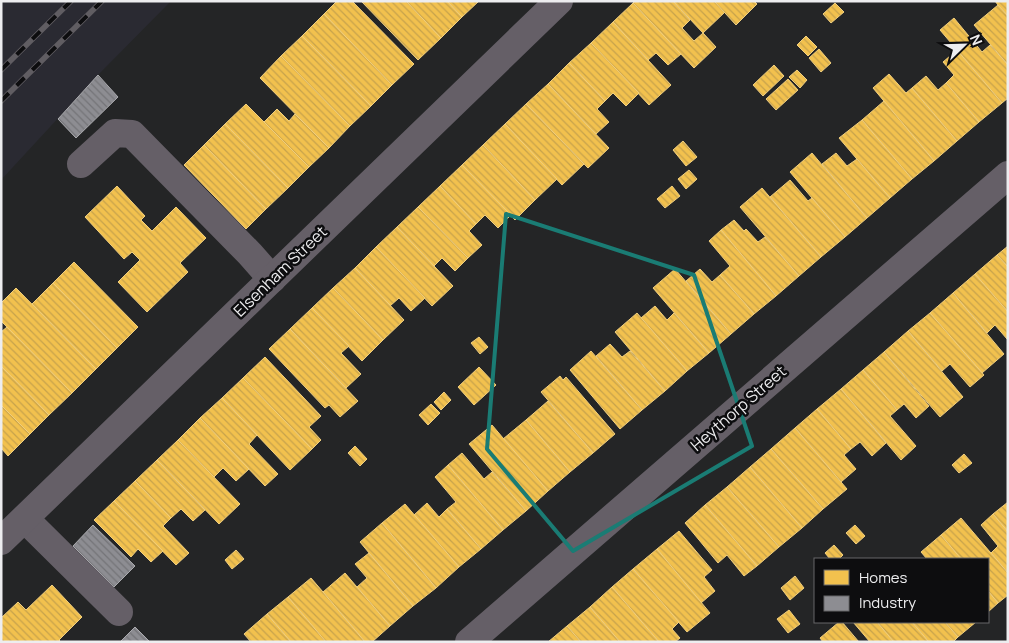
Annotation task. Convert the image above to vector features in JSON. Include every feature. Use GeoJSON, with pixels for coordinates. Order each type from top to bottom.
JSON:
{"type":"FeatureCollection","features":[{"type":"Feature","properties":{"kind":"street","name":"Elsenham Street"},"geometry":{"type":"LineString","coordinates":[[1,541],[559,1]]}},
{"type":"Feature","properties":{"kind":"street"},"geometry":{"type":"LineString","coordinates":[[81,164],[114,133],[132,134],[250,254],[272,279]]}},
{"type":"Feature","properties":{"kind":"street","name":"Heythorp Street"},"geometry":{"type":"LineString","coordinates":[[469,642],[1008,175]]}},
{"type":"Feature","properties":{"kind":"street"},"geometry":{"type":"LineString","coordinates":[[25,519],[118,612]]}},
{"type":"Feature","properties":{"kind":"highlighted area"},"geometry":{"type":"Polygon","coordinates":[[[506,214],[694,275],[752,446],[573,551],[487,449],[506,214]]]}},
{"type":"Feature","properties":{"kind":"shaded area"},"geometry":{"type":"Polygon","coordinates":[[[1,1],[171,1],[98,75],[1,180],[1,1]]]}},
{"type":"Feature","properties":{"kind":"building: Homes"},"geometry":{"type":"Polygon","coordinates":[[[337,1],[352,1],[414,64],[392,85],[324,14],[337,1]]]}},
{"type":"Feature","properties":{"kind":"building: Homes"},"geometry":{"type":"Polygon","coordinates":[[[361,1],[406,1],[441,38],[418,60],[361,1]]]}},
{"type":"Feature","properties":{"kind":"building: Homes"},"geometry":{"type":"Polygon","coordinates":[[[406,1],[447,1],[462,17],[441,38],[406,1]]]}},
{"type":"Feature","properties":{"kind":"building: Homes"},"geometry":{"type":"Polygon","coordinates":[[[447,1],[479,1],[462,17],[447,1]]]}},
{"type":"Feature","properties":{"kind":"building: Homes"},"geometry":{"type":"Polygon","coordinates":[[[635,1],[673,1],[690,20],[682,28],[694,41],[703,33],[716,47],[694,68],[633,3],[635,1]]]}},
{"type":"Feature","properties":{"kind":"building: Homes"},"geometry":{"type":"Polygon","coordinates":[[[673,1],[714,1],[725,12],[703,33],[673,1]]]}},
{"type":"Feature","properties":{"kind":"building: Homes"},"geometry":{"type":"Polygon","coordinates":[[[714,1],[754,1],[757,4],[736,25],[714,1]]]}},
{"type":"Feature","properties":{"kind":"building: Homes"},"geometry":{"type":"Polygon","coordinates":[[[995,1],[1008,1],[1008,16],[998,5],[995,1]]]}},
{"type":"Feature","properties":{"kind":"building: Homes"},"geometry":{"type":"Polygon","coordinates":[[[633,3],[681,54],[668,65],[656,53],[648,60],[613,22],[633,3]]]}},
{"type":"Feature","properties":{"kind":"building: Homes"},"geometry":{"type":"Polygon","coordinates":[[[835,3],[844,12],[831,23],[823,14],[835,3]]]}},
{"type":"Feature","properties":{"kind":"building: Homes"},"geometry":{"type":"Polygon","coordinates":[[[998,5],[1008,16],[1008,65],[974,25],[998,5]]]}},
{"type":"Feature","properties":{"kind":"building: Homes"},"geometry":{"type":"Polygon","coordinates":[[[324,14],[392,85],[371,106],[302,36],[324,14]]]}},
{"type":"Feature","properties":{"kind":"building: Homes"},"geometry":{"type":"Polygon","coordinates":[[[954,18],[982,52],[990,45],[1008,65],[1008,98],[1002,103],[940,30],[954,18]]]}},
{"type":"Feature","properties":{"kind":"building: Homes"},"geometry":{"type":"Polygon","coordinates":[[[613,22],[671,85],[649,105],[591,43],[613,22]]]}},
{"type":"Feature","properties":{"kind":"building: Homes"},"geometry":{"type":"Polygon","coordinates":[[[302,36],[371,106],[350,126],[281,56],[302,36]]]}},
{"type":"Feature","properties":{"kind":"building: Homes"},"geometry":{"type":"Polygon","coordinates":[[[806,36],[817,47],[808,56],[797,45],[806,36]]]}},
{"type":"Feature","properties":{"kind":"building: Homes"},"geometry":{"type":"Polygon","coordinates":[[[591,43],[639,93],[626,106],[613,93],[605,101],[569,63],[591,43]]]}},
{"type":"Feature","properties":{"kind":"building: Homes"},"geometry":{"type":"Polygon","coordinates":[[[819,49],[831,63],[821,72],[809,58],[819,49]]]}},
{"type":"Feature","properties":{"kind":"building: Homes"},"geometry":{"type":"Polygon","coordinates":[[[957,50],[1002,103],[979,122],[946,83],[954,75],[943,62],[957,50]]]}},
{"type":"Feature","properties":{"kind":"building: Homes"},"geometry":{"type":"Polygon","coordinates":[[[281,56],[350,126],[329,148],[260,78],[281,56]]]}},
{"type":"Feature","properties":{"kind":"building: Homes"},"geometry":{"type":"Polygon","coordinates":[[[569,63],[605,101],[597,109],[609,122],[596,134],[548,84],[569,63]]]}},
{"type":"Feature","properties":{"kind":"building: Homes"},"geometry":{"type":"Polygon","coordinates":[[[774,65],[784,76],[763,96],[753,85],[774,65]]]}},
{"type":"Feature","properties":{"kind":"building: Homes"},"geometry":{"type":"Polygon","coordinates":[[[797,70],[807,80],[800,88],[789,77],[797,70]]]}},
{"type":"Feature","properties":{"kind":"building: Homes"},"geometry":{"type":"Polygon","coordinates":[[[889,74],[906,93],[912,88],[957,141],[934,161],[873,88],[889,74]]]}},
{"type":"Feature","properties":{"kind":"building: Homes"},"geometry":{"type":"Polygon","coordinates":[[[926,76],[938,90],[946,83],[979,122],[957,141],[912,88],[926,76]]]}},
{"type":"Feature","properties":{"kind":"building: Homes"},"geometry":{"type":"Polygon","coordinates":[[[788,79],[798,90],[776,110],[766,99],[788,79]]]}},
{"type":"Feature","properties":{"kind":"building: Homes"},"geometry":{"type":"Polygon","coordinates":[[[548,84],[609,148],[588,168],[526,104],[548,84]]]}},
{"type":"Feature","properties":{"kind":"building: Homes"},"geometry":{"type":"Polygon","coordinates":[[[884,101],[934,161],[912,179],[862,120],[884,101]]]}},
{"type":"Feature","properties":{"kind":"building: Homes"},"geometry":{"type":"Polygon","coordinates":[[[246,104],[309,167],[288,188],[225,124],[246,104]]]}},
{"type":"Feature","properties":{"kind":"building: Homes"},"geometry":{"type":"Polygon","coordinates":[[[526,104],[584,164],[562,185],[505,124],[526,104]]]}},
{"type":"Feature","properties":{"kind":"building: Homes"},"geometry":{"type":"Polygon","coordinates":[[[277,109],[289,121],[295,114],[329,148],[309,167],[264,122],[277,109]]]}},
{"type":"Feature","properties":{"kind":"building: Homes"},"geometry":{"type":"Polygon","coordinates":[[[862,120],[912,179],[890,198],[839,138],[862,120]]]}},
{"type":"Feature","properties":{"kind":"building: Homes"},"geometry":{"type":"Polygon","coordinates":[[[225,124],[288,188],[266,209],[204,145],[225,124]]]}},
{"type":"Feature","properties":{"kind":"building: Homes"},"geometry":{"type":"Polygon","coordinates":[[[505,124],[557,179],[535,200],[483,145],[505,124]]]}},
{"type":"Feature","properties":{"kind":"building: Homes"},"geometry":{"type":"Polygon","coordinates":[[[683,141],[697,157],[686,166],[673,150],[683,141]]]}},
{"type":"Feature","properties":{"kind":"building: Homes"},"geometry":{"type":"Polygon","coordinates":[[[204,145],[266,209],[246,229],[184,165],[204,145]]]}},
{"type":"Feature","properties":{"kind":"building: Homes"},"geometry":{"type":"Polygon","coordinates":[[[483,145],[535,200],[515,220],[462,165],[483,145]]]}},
{"type":"Feature","properties":{"kind":"building: Homes"},"geometry":{"type":"Polygon","coordinates":[[[812,153],[867,218],[845,237],[790,172],[812,153]]]}},
{"type":"Feature","properties":{"kind":"building: Homes"},"geometry":{"type":"Polygon","coordinates":[[[836,153],[847,166],[857,159],[890,198],[867,218],[822,164],[836,153]]]}},
{"type":"Feature","properties":{"kind":"building: Homes"},"geometry":{"type":"Polygon","coordinates":[[[462,165],[511,215],[498,228],[485,215],[476,224],[440,186],[462,165]]]}},
{"type":"Feature","properties":{"kind":"building: Homes"},"geometry":{"type":"Polygon","coordinates":[[[689,170],[697,179],[686,189],[678,179],[689,170]]]}},
{"type":"Feature","properties":{"kind":"building: Homes"},"geometry":{"type":"Polygon","coordinates":[[[790,180],[808,201],[812,198],[845,237],[821,257],[770,197],[790,180]]]}},
{"type":"Feature","properties":{"kind":"building: Homes"},"geometry":{"type":"Polygon","coordinates":[[[117,186],[145,216],[141,220],[152,231],[176,207],[206,238],[180,263],[188,272],[147,312],[118,282],[140,260],[132,252],[124,259],[85,217],[117,186]]]}},
{"type":"Feature","properties":{"kind":"building: Homes"},"geometry":{"type":"Polygon","coordinates":[[[440,186],[476,224],[469,231],[482,245],[468,258],[418,207],[440,186]]]}},
{"type":"Feature","properties":{"kind":"building: Homes"},"geometry":{"type":"Polygon","coordinates":[[[672,186],[680,196],[665,208],[657,199],[672,186]]]}},
{"type":"Feature","properties":{"kind":"building: Homes"},"geometry":{"type":"Polygon","coordinates":[[[762,188],[821,257],[799,276],[740,207],[762,188]]]}},
{"type":"Feature","properties":{"kind":"building: Homes"},"geometry":{"type":"Polygon","coordinates":[[[418,207],[468,258],[455,271],[442,258],[434,266],[397,227],[418,207]]]}},
{"type":"Feature","properties":{"kind":"building: Homes"},"geometry":{"type":"Polygon","coordinates":[[[734,220],[758,242],[765,237],[799,276],[776,296],[721,230],[734,220]]]}},
{"type":"Feature","properties":{"kind":"building: Homes"},"geometry":{"type":"Polygon","coordinates":[[[397,227],[453,286],[432,306],[376,247],[397,227]]]}},
{"type":"Feature","properties":{"kind":"building: Homes"},"geometry":{"type":"Polygon","coordinates":[[[721,230],[776,296],[754,314],[720,275],[730,266],[709,241],[721,230]]]}},
{"type":"Feature","properties":{"kind":"building: Homes"},"geometry":{"type":"Polygon","coordinates":[[[1008,246],[1008,267],[997,255],[1008,246]]]}},
{"type":"Feature","properties":{"kind":"building: Homes"},"geometry":{"type":"Polygon","coordinates":[[[376,247],[425,298],[411,311],[399,298],[390,306],[355,268],[376,247]]]}},
{"type":"Feature","properties":{"kind":"building: Homes"},"geometry":{"type":"Polygon","coordinates":[[[997,255],[1008,267],[1008,312],[975,274],[997,255]]]}},
{"type":"Feature","properties":{"kind":"building: Homes"},"geometry":{"type":"Polygon","coordinates":[[[74,262],[138,327],[117,348],[53,283],[74,262]]]}},
{"type":"Feature","properties":{"kind":"building: Homes"},"geometry":{"type":"Polygon","coordinates":[[[355,268],[404,320],[383,340],[333,288],[355,268]]]}},
{"type":"Feature","properties":{"kind":"building: Homes"},"geometry":{"type":"Polygon","coordinates":[[[675,269],[731,334],[709,353],[653,288],[675,269]]]}},
{"type":"Feature","properties":{"kind":"building: Homes"},"geometry":{"type":"Polygon","coordinates":[[[700,269],[712,282],[720,275],[754,314],[731,334],[686,281],[700,269]]]}},
{"type":"Feature","properties":{"kind":"building: Homes"},"geometry":{"type":"Polygon","coordinates":[[[975,274],[1008,312],[1007,339],[995,325],[987,333],[953,293],[975,274]]]}},
{"type":"Feature","properties":{"kind":"building: Homes"},"geometry":{"type":"Polygon","coordinates":[[[53,283],[117,348],[96,369],[32,304],[53,283]]]}},
{"type":"Feature","properties":{"kind":"building: Homes"},"geometry":{"type":"Polygon","coordinates":[[[16,288],[96,369],[72,393],[1,321],[1,303],[16,288]]]}},
{"type":"Feature","properties":{"kind":"building: Homes"},"geometry":{"type":"Polygon","coordinates":[[[333,288],[383,340],[362,361],[312,308],[333,288]]]}},
{"type":"Feature","properties":{"kind":"building: Homes"},"geometry":{"type":"Polygon","coordinates":[[[953,293],[1004,354],[982,373],[930,313],[953,293]]]}},
{"type":"Feature","properties":{"kind":"building: Homes"},"geometry":{"type":"Polygon","coordinates":[[[655,306],[667,320],[674,313],[709,353],[687,371],[641,318],[655,306]]]}},
{"type":"Feature","properties":{"kind":"building: Homes"},"geometry":{"type":"Polygon","coordinates":[[[312,308],[349,346],[341,353],[361,374],[346,388],[290,329],[312,308]]]}},
{"type":"Feature","properties":{"kind":"building: Homes"},"geometry":{"type":"Polygon","coordinates":[[[637,313],[687,371],[665,391],[615,332],[637,313]]]}},
{"type":"Feature","properties":{"kind":"building: Homes"},"geometry":{"type":"Polygon","coordinates":[[[930,313],[984,375],[970,387],[950,364],[942,371],[908,331],[930,313]]]}},
{"type":"Feature","properties":{"kind":"building: Homes"},"geometry":{"type":"Polygon","coordinates":[[[7,327],[72,393],[49,415],[1,366],[1,332],[7,327]]]}},
{"type":"Feature","properties":{"kind":"building: Homes"},"geometry":{"type":"Polygon","coordinates":[[[290,329],[358,401],[340,417],[329,405],[325,408],[269,349],[290,329]]]}},
{"type":"Feature","properties":{"kind":"building: Homes"},"geometry":{"type":"Polygon","coordinates":[[[908,331],[963,397],[940,417],[884,352],[908,331]]]}},
{"type":"Feature","properties":{"kind":"building: Homes"},"geometry":{"type":"Polygon","coordinates":[[[479,337],[488,347],[480,354],[471,343],[479,337]]]}},
{"type":"Feature","properties":{"kind":"building: Homes"},"geometry":{"type":"Polygon","coordinates":[[[610,344],[622,357],[630,351],[665,391],[642,410],[596,356],[610,344]]]}},
{"type":"Feature","properties":{"kind":"building: Homes"},"geometry":{"type":"Polygon","coordinates":[[[591,351],[642,410],[620,429],[570,370],[591,351]]]}},
{"type":"Feature","properties":{"kind":"building: Homes"},"geometry":{"type":"Polygon","coordinates":[[[884,352],[929,406],[916,418],[904,404],[897,410],[863,370],[884,352]]]}},
{"type":"Feature","properties":{"kind":"building: Homes"},"geometry":{"type":"Polygon","coordinates":[[[265,357],[321,416],[309,427],[321,440],[312,449],[243,378],[265,357]]]}},
{"type":"Feature","properties":{"kind":"building: Homes"},"geometry":{"type":"Polygon","coordinates":[[[1,366],[49,415],[30,434],[1,405],[1,366]]]}},
{"type":"Feature","properties":{"kind":"building: Homes"},"geometry":{"type":"Polygon","coordinates":[[[479,367],[496,385],[474,405],[458,387],[479,367]]]}},
{"type":"Feature","properties":{"kind":"building: Homes"},"geometry":{"type":"Polygon","coordinates":[[[863,370],[897,410],[890,416],[916,446],[901,460],[841,389],[863,370]]]}},
{"type":"Feature","properties":{"kind":"building: Homes"},"geometry":{"type":"Polygon","coordinates":[[[560,376],[563,380],[566,377],[615,434],[593,453],[541,392],[560,376]]]}},
{"type":"Feature","properties":{"kind":"building: Homes"},"geometry":{"type":"Polygon","coordinates":[[[243,378],[312,449],[290,470],[222,398],[243,378]]]}},
{"type":"Feature","properties":{"kind":"building: Homes"},"geometry":{"type":"Polygon","coordinates":[[[841,389],[886,443],[872,456],[860,442],[851,449],[817,409],[841,389]]]}},
{"type":"Feature","properties":{"kind":"building: Homes"},"geometry":{"type":"Polygon","coordinates":[[[444,392],[451,400],[441,410],[434,402],[444,392]]]}},
{"type":"Feature","properties":{"kind":"building: Homes"},"geometry":{"type":"Polygon","coordinates":[[[222,398],[257,435],[249,444],[278,474],[265,486],[200,418],[222,398]]]}},
{"type":"Feature","properties":{"kind":"building: Homes"},"geometry":{"type":"Polygon","coordinates":[[[548,401],[593,453],[570,472],[526,420],[548,401]]]}},
{"type":"Feature","properties":{"kind":"building: Homes"},"geometry":{"type":"Polygon","coordinates":[[[431,404],[440,413],[428,425],[419,415],[431,404]]]}},
{"type":"Feature","properties":{"kind":"building: Homes"},"geometry":{"type":"Polygon","coordinates":[[[1,405],[30,434],[8,456],[1,448],[1,405]]]}},
{"type":"Feature","properties":{"kind":"building: Homes"},"geometry":{"type":"Polygon","coordinates":[[[817,409],[851,449],[844,455],[856,469],[841,482],[795,428],[817,409]]]}},
{"type":"Feature","properties":{"kind":"building: Homes"},"geometry":{"type":"Polygon","coordinates":[[[200,418],[249,469],[236,481],[223,468],[214,477],[178,440],[200,418]]]}},
{"type":"Feature","properties":{"kind":"building: Homes"},"geometry":{"type":"Polygon","coordinates":[[[526,420],[570,472],[548,491],[503,439],[526,420]]]}},
{"type":"Feature","properties":{"kind":"building: Homes"},"geometry":{"type":"Polygon","coordinates":[[[492,425],[548,491],[526,511],[469,444],[492,425]]]}},
{"type":"Feature","properties":{"kind":"building: Homes"},"geometry":{"type":"Polygon","coordinates":[[[795,428],[847,489],[823,509],[771,449],[795,428]]]}},
{"type":"Feature","properties":{"kind":"building: Homes"},"geometry":{"type":"Polygon","coordinates":[[[178,440],[240,504],[219,524],[157,460],[178,440]]]}},
{"type":"Feature","properties":{"kind":"building: Homes"},"geometry":{"type":"Polygon","coordinates":[[[355,446],[367,459],[360,466],[348,453],[355,446]]]}},
{"type":"Feature","properties":{"kind":"building: Homes"},"geometry":{"type":"Polygon","coordinates":[[[771,449],[823,509],[802,528],[750,467],[771,449]]]}},
{"type":"Feature","properties":{"kind":"building: Homes"},"geometry":{"type":"Polygon","coordinates":[[[462,453],[484,479],[492,472],[526,511],[503,530],[448,465],[462,453]]]}},
{"type":"Feature","properties":{"kind":"building: Homes"},"geometry":{"type":"Polygon","coordinates":[[[964,454],[972,463],[959,473],[952,465],[964,454]]]}},
{"type":"Feature","properties":{"kind":"building: Homes"},"geometry":{"type":"Polygon","coordinates":[[[157,460],[205,510],[193,521],[181,509],[171,518],[135,481],[157,460]]]}},
{"type":"Feature","properties":{"kind":"building: Homes"},"geometry":{"type":"Polygon","coordinates":[[[448,465],[503,530],[481,549],[447,509],[456,502],[435,477],[448,465]]]}},
{"type":"Feature","properties":{"kind":"building: Homes"},"geometry":{"type":"Polygon","coordinates":[[[750,467],[802,528],[779,547],[727,487],[750,467]]]}},
{"type":"Feature","properties":{"kind":"building: Homes"},"geometry":{"type":"Polygon","coordinates":[[[135,481],[171,518],[163,526],[189,553],[176,565],[114,501],[135,481]]]}},
{"type":"Feature","properties":{"kind":"building: Homes"},"geometry":{"type":"Polygon","coordinates":[[[727,487],[779,547],[757,566],[705,505],[727,487]]]}},
{"type":"Feature","properties":{"kind":"building: Homes"},"geometry":{"type":"Polygon","coordinates":[[[114,501],[163,551],[151,562],[138,549],[131,557],[94,520],[114,501]]]}},
{"type":"Feature","properties":{"kind":"building: Homes"},"geometry":{"type":"Polygon","coordinates":[[[1008,502],[1008,532],[993,514],[1008,502]]]}},
{"type":"Feature","properties":{"kind":"building: Homes"},"geometry":{"type":"Polygon","coordinates":[[[427,503],[439,517],[447,509],[481,549],[459,567],[414,515],[427,503]]]}},
{"type":"Feature","properties":{"kind":"building: Homes"},"geometry":{"type":"Polygon","coordinates":[[[405,504],[459,567],[436,588],[382,523],[405,504]]]}},
{"type":"Feature","properties":{"kind":"building: Homes"},"geometry":{"type":"Polygon","coordinates":[[[705,505],[757,566],[744,576],[727,555],[718,563],[685,523],[705,505]]]}},
{"type":"Feature","properties":{"kind":"building: Homes"},"geometry":{"type":"Polygon","coordinates":[[[993,514],[1008,532],[1008,573],[991,553],[998,546],[981,525],[993,514]]]}},
{"type":"Feature","properties":{"kind":"building: Homes"},"geometry":{"type":"Polygon","coordinates":[[[961,518],[1008,573],[1008,595],[998,603],[989,592],[989,558],[960,558],[941,535],[961,518]]]}},
{"type":"Feature","properties":{"kind":"building: Homes"},"geometry":{"type":"Polygon","coordinates":[[[382,523],[436,588],[413,606],[360,542],[382,523]]]}},
{"type":"Feature","properties":{"kind":"building: Homes"},"geometry":{"type":"Polygon","coordinates":[[[855,525],[865,536],[856,544],[846,533],[855,525]]]}},
{"type":"Feature","properties":{"kind":"building: Homes"},"geometry":{"type":"Polygon","coordinates":[[[679,531],[712,570],[704,577],[715,591],[701,603],[657,549],[679,531]]]}},
{"type":"Feature","properties":{"kind":"building: Homes"},"geometry":{"type":"Polygon","coordinates":[[[941,535],[960,558],[926,558],[921,552],[941,535]]]}},
{"type":"Feature","properties":{"kind":"building: Homes"},"geometry":{"type":"Polygon","coordinates":[[[834,545],[843,555],[840,558],[829,558],[825,553],[834,545]]]}},
{"type":"Feature","properties":{"kind":"building: Homes"},"geometry":{"type":"Polygon","coordinates":[[[657,549],[710,613],[687,632],[633,569],[657,549]]]}},
{"type":"Feature","properties":{"kind":"building: Homes"},"geometry":{"type":"Polygon","coordinates":[[[236,550],[244,559],[232,569],[225,560],[236,550]]]}},
{"type":"Feature","properties":{"kind":"building: Homes"},"geometry":{"type":"Polygon","coordinates":[[[369,553],[413,606],[390,626],[357,587],[367,578],[355,564],[369,553]]]}},
{"type":"Feature","properties":{"kind":"building: Homes"},"geometry":{"type":"Polygon","coordinates":[[[633,569],[679,622],[672,629],[680,638],[675,642],[659,642],[612,587],[633,569]]]}},
{"type":"Feature","properties":{"kind":"building: Homes"},"geometry":{"type":"Polygon","coordinates":[[[345,573],[390,626],[372,642],[365,642],[323,592],[345,573]]]}},
{"type":"Feature","properties":{"kind":"building: Homes"},"geometry":{"type":"Polygon","coordinates":[[[795,576],[804,588],[790,600],[781,588],[795,576]]]}},
{"type":"Feature","properties":{"kind":"building: Homes"},"geometry":{"type":"Polygon","coordinates":[[[311,578],[365,642],[326,642],[288,597],[311,578]]]}},
{"type":"Feature","properties":{"kind":"building: Homes"},"geometry":{"type":"Polygon","coordinates":[[[52,585],[82,617],[59,640],[61,642],[1,642],[1,618],[18,602],[26,610],[52,585]]]}},
{"type":"Feature","properties":{"kind":"building: Homes"},"geometry":{"type":"Polygon","coordinates":[[[612,587],[659,642],[620,642],[590,607],[612,587]]]}},
{"type":"Feature","properties":{"kind":"building: Homes"},"geometry":{"type":"Polygon","coordinates":[[[989,592],[998,603],[989,611],[989,592]]]}},
{"type":"Feature","properties":{"kind":"building: Homes"},"geometry":{"type":"Polygon","coordinates":[[[288,597],[326,642],[291,642],[267,614],[288,597]]]}},
{"type":"Feature","properties":{"kind":"building: Homes"},"geometry":{"type":"Polygon","coordinates":[[[590,607],[620,642],[581,642],[567,626],[590,607]]]}},
{"type":"Feature","properties":{"kind":"building: Homes"},"geometry":{"type":"Polygon","coordinates":[[[789,610],[800,624],[788,633],[777,619],[789,610]]]}},
{"type":"Feature","properties":{"kind":"building: Homes"},"geometry":{"type":"Polygon","coordinates":[[[267,614],[291,642],[251,642],[244,634],[267,614]]]}},
{"type":"Feature","properties":{"kind":"building: Homes"},"geometry":{"type":"Polygon","coordinates":[[[838,623],[843,623],[859,642],[823,642],[820,638],[838,623]]]}},
{"type":"Feature","properties":{"kind":"building: Homes"},"geometry":{"type":"Polygon","coordinates":[[[854,623],[878,623],[894,642],[870,642],[854,623]]]}},
{"type":"Feature","properties":{"kind":"building: Homes"},"geometry":{"type":"Polygon","coordinates":[[[878,623],[913,623],[929,642],[894,642],[878,623]]]}},
{"type":"Feature","properties":{"kind":"building: Homes"},"geometry":{"type":"Polygon","coordinates":[[[913,623],[946,623],[958,637],[953,642],[929,642],[913,623]]]}},
{"type":"Feature","properties":{"kind":"building: Homes"},"geometry":{"type":"Polygon","coordinates":[[[946,623],[975,623],[958,637],[946,623]]]}},
{"type":"Feature","properties":{"kind":"building: Homes"},"geometry":{"type":"Polygon","coordinates":[[[567,626],[581,642],[548,642],[567,626]]]}},
{"type":"Feature","properties":{"kind":"building: Industry"},"geometry":{"type":"Polygon","coordinates":[[[98,75],[118,97],[76,138],[58,119],[98,75]]]}},
{"type":"Feature","properties":{"kind":"building: Industry"},"geometry":{"type":"Polygon","coordinates":[[[93,525],[135,566],[114,587],[73,546],[93,525]]]}},
{"type":"Feature","properties":{"kind":"building: Industry"},"geometry":{"type":"Polygon","coordinates":[[[135,627],[150,642],[120,642],[135,627]]]}},
{"type":"Feature","properties":{"kind":"railway"},"geometry":{"type":"LineString","coordinates":[[1,70],[71,1]]}},
{"type":"Feature","properties":{"kind":"railway"},"geometry":{"type":"LineString","coordinates":[[1,101],[102,1]]}}]}
